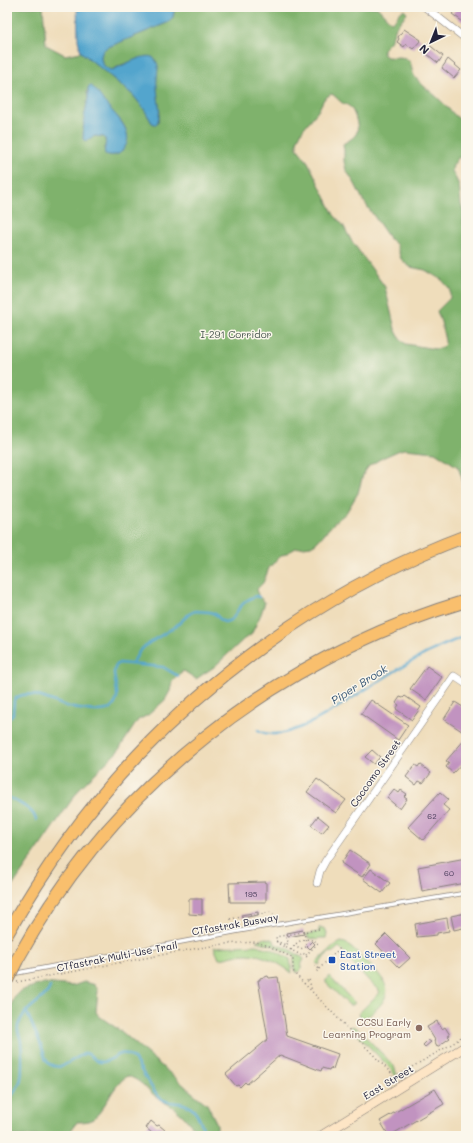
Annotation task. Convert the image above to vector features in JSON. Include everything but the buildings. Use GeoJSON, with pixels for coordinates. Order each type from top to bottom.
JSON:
{"type":"FeatureCollection","features":[{"type":"Feature","properties":{"kind":"highway"},"geometry":{"type":"LineString","coordinates":[[7,934],[51,864],[98,801],[137,756],[197,699],[261,648],[335,599],[396,566],[466,536]]}},
{"type":"Feature","properties":{"kind":"highway"},"geometry":{"type":"LineString","coordinates":[[10,981],[17,960],[44,916],[60,892],[102,837],[149,786],[198,743],[262,696],[325,658],[392,626],[466,601]]}},
{"type":"Feature","properties":{"kind":"main road","name":"East Street"},"geometry":{"type":"LineString","coordinates":[[321,1136],[466,1046]]}},
{"type":"Feature","properties":{"kind":"street"},"geometry":{"type":"LineString","coordinates":[[425,7],[466,40]]}},
{"type":"Feature","properties":{"kind":"street","name":"Coccomo Street"},"geometry":{"type":"LineString","coordinates":[[317,883],[320,871],[326,860],[454,676],[466,684]]}},
{"type":"Feature","properties":{"kind":"lane","name":"CTfastrak Busway"},"geometry":{"type":"LineString","coordinates":[[7,975],[239,931],[466,893]]}},
{"type":"Feature","properties":{"kind":"path"},"geometry":{"type":"LineString","coordinates":[[230,919],[272,912],[273,914]]}},
{"type":"Feature","properties":{"kind":"path"},"geometry":{"type":"LineString","coordinates":[[276,941],[276,937],[318,929]]}},
{"type":"Feature","properties":{"kind":"path"},"geometry":{"type":"LineString","coordinates":[[304,932],[306,939],[305,948],[309,953]]}},
{"type":"Feature","properties":{"kind":"path"},"geometry":{"type":"LineString","coordinates":[[276,941],[286,945],[289,942],[286,940],[286,935]]}},
{"type":"Feature","properties":{"kind":"path"},"geometry":{"type":"LineString","coordinates":[[276,941],[276,944],[301,955],[303,953],[306,956],[318,944],[312,940],[300,940],[291,950]]}},
{"type":"Feature","properties":{"kind":"path","name":"CTfastrak Multi-Use Trail"},"geometry":{"type":"LineString","coordinates":[[10,981],[193,949],[250,942],[269,946],[293,958],[292,968],[294,973],[391,1073],[392,1077],[395,1077],[455,1042],[466,1033]]}},
{"type":"Feature","properties":{"kind":"path"},"geometry":{"type":"LineString","coordinates":[[294,946],[300,949],[305,948]]}},
{"type":"Feature","properties":{"kind":"path"},"geometry":{"type":"LineString","coordinates":[[316,972],[339,949],[349,958]]}},
{"type":"Feature","properties":{"kind":"path"},"geometry":{"type":"LineString","coordinates":[[315,965],[319,969]]}},
{"type":"Feature","properties":{"kind":"path"},"geometry":{"type":"LineString","coordinates":[[304,984],[309,979],[313,992]]}},
{"type":"Feature","properties":{"kind":"green space","name":"I-291 Corridor"},"geometry":{"type":"Polygon","coordinates":[[[7,7],[43,7],[46,45],[65,55],[81,52],[133,95],[144,109],[152,123],[156,125],[160,113],[156,85],[158,67],[155,59],[146,57],[121,65],[112,70],[105,67],[101,58],[103,51],[106,48],[169,22],[173,17],[175,7],[377,7],[391,22],[395,20],[400,12],[404,10],[407,13],[396,27],[390,42],[383,49],[383,54],[387,57],[403,57],[408,60],[411,64],[415,77],[455,116],[466,123],[466,164],[459,157],[453,165],[452,171],[459,185],[464,215],[463,223],[466,230],[466,492],[463,487],[462,478],[458,467],[435,452],[405,449],[400,450],[369,466],[363,475],[358,493],[346,513],[334,523],[316,543],[311,546],[296,548],[278,558],[269,568],[263,583],[257,589],[258,596],[265,602],[251,635],[244,639],[214,667],[196,679],[184,671],[180,673],[172,682],[170,691],[165,700],[148,715],[138,720],[118,751],[80,788],[7,894],[7,7]],[[89,86],[84,118],[83,132],[85,140],[95,136],[104,137],[106,143],[104,148],[105,153],[115,155],[123,150],[127,141],[125,127],[93,88],[89,86]],[[331,94],[324,99],[318,111],[303,129],[297,141],[297,148],[308,162],[334,215],[343,225],[351,240],[385,287],[395,329],[401,340],[406,344],[435,349],[441,348],[445,344],[445,341],[437,311],[450,298],[450,289],[442,280],[425,270],[410,267],[401,259],[396,244],[389,238],[363,200],[346,170],[344,161],[343,144],[353,138],[357,132],[356,118],[349,106],[342,103],[331,94]]]}},
{"type":"Feature","properties":{"kind":"green space"},"geometry":{"type":"Polygon","coordinates":[[[319,928],[326,930],[326,938],[319,938],[317,940],[307,937],[307,934],[319,932],[319,928]]]}},
{"type":"Feature","properties":{"kind":"green space"},"geometry":{"type":"Polygon","coordinates":[[[266,938],[274,940],[275,944],[289,949],[304,959],[301,969],[297,973],[294,968],[294,956],[272,945],[256,941],[266,938]]]}},
{"type":"Feature","properties":{"kind":"green space"},"geometry":{"type":"Polygon","coordinates":[[[341,942],[350,946],[372,967],[384,982],[386,988],[386,995],[383,1002],[365,1019],[361,1019],[359,1013],[380,992],[349,960],[350,958],[339,947],[325,956],[319,965],[316,963],[334,946],[341,942]]]}},
{"type":"Feature","properties":{"kind":"green space"},"geometry":{"type":"Polygon","coordinates":[[[256,945],[274,950],[290,959],[292,973],[265,957],[252,954],[243,954],[219,959],[214,947],[256,945]]]}},
{"type":"Feature","properties":{"kind":"green space"},"geometry":{"type":"Polygon","coordinates":[[[329,976],[355,1003],[353,1005],[349,1005],[326,983],[329,976]]]}},
{"type":"Feature","properties":{"kind":"green space"},"geometry":{"type":"Polygon","coordinates":[[[84,982],[95,985],[98,990],[96,1012],[99,1016],[122,1032],[207,1104],[217,1124],[217,1129],[210,1136],[201,1136],[186,1119],[171,1106],[155,1096],[139,1082],[127,1076],[112,1092],[101,1110],[93,1119],[89,1121],[77,1122],[67,1136],[7,1136],[7,1019],[14,998],[22,990],[44,983],[73,986],[84,982]]]}},
{"type":"Feature","properties":{"kind":"green space"},"geometry":{"type":"Polygon","coordinates":[[[350,1027],[357,1028],[394,1066],[397,1075],[394,1075],[392,1070],[350,1027]]]}},
{"type":"Feature","properties":{"kind":"water"},"geometry":{"type":"Polygon","coordinates":[[[77,7],[175,7],[173,17],[169,22],[106,48],[103,51],[101,58],[105,67],[112,70],[144,57],[148,56],[155,59],[158,66],[157,84],[159,111],[156,125],[152,123],[144,109],[133,95],[81,52],[78,40],[77,7]]]}},
{"type":"Feature","properties":{"kind":"water"},"geometry":{"type":"Polygon","coordinates":[[[90,85],[120,120],[127,132],[128,138],[126,145],[122,151],[116,155],[105,154],[106,141],[104,137],[95,136],[85,141],[83,139],[84,118],[88,98],[88,88],[90,85]]]}},
{"type":"Feature","properties":{"kind":"waterway"},"geometry":{"type":"LineString","coordinates":[[132,664],[139,652],[146,645],[176,626],[189,614],[195,611],[210,612],[225,622],[233,618],[240,607],[249,599],[256,596],[259,597]]}},
{"type":"Feature","properties":{"kind":"waterway","name":"Piper Brook"},"geometry":{"type":"LineString","coordinates":[[258,730],[268,734],[280,734],[303,726],[327,714],[392,673],[435,649],[466,636]]}},
{"type":"Feature","properties":{"kind":"waterway","name":"Piper Brook"},"geometry":{"type":"LineString","coordinates":[[7,720],[13,714],[14,700],[19,696],[26,694],[39,696],[77,709],[104,711],[111,708],[117,697],[114,672],[115,667],[119,663],[163,667],[178,676]]}},
{"type":"Feature","properties":{"kind":"waterway"},"geometry":{"type":"LineString","coordinates":[[7,796],[28,809],[36,820]]}},
{"type":"Feature","properties":{"kind":"waterway"},"geometry":{"type":"LineString","coordinates":[[7,1103],[17,1088],[21,1078],[22,1051],[18,1027],[25,1014],[48,992],[50,987]]}},
{"type":"Feature","properties":{"kind":"waterway"},"geometry":{"type":"LineString","coordinates":[[26,1011],[49,1064],[61,1067],[85,1053],[99,1062],[110,1060],[121,1054],[129,1055],[134,1059],[153,1090],[162,1100],[166,1102],[184,1104],[189,1106],[197,1114],[205,1136]]}},
{"type":"Feature","properties":{"kind":"place","name":"East Street Station"},"geometry":{"type":"Point","coordinates":[332,960]}},
{"type":"Feature","properties":{"kind":"place","name":"CCSU Early Learning Program"},"geometry":{"type":"Point","coordinates":[419,1028]}}]}
